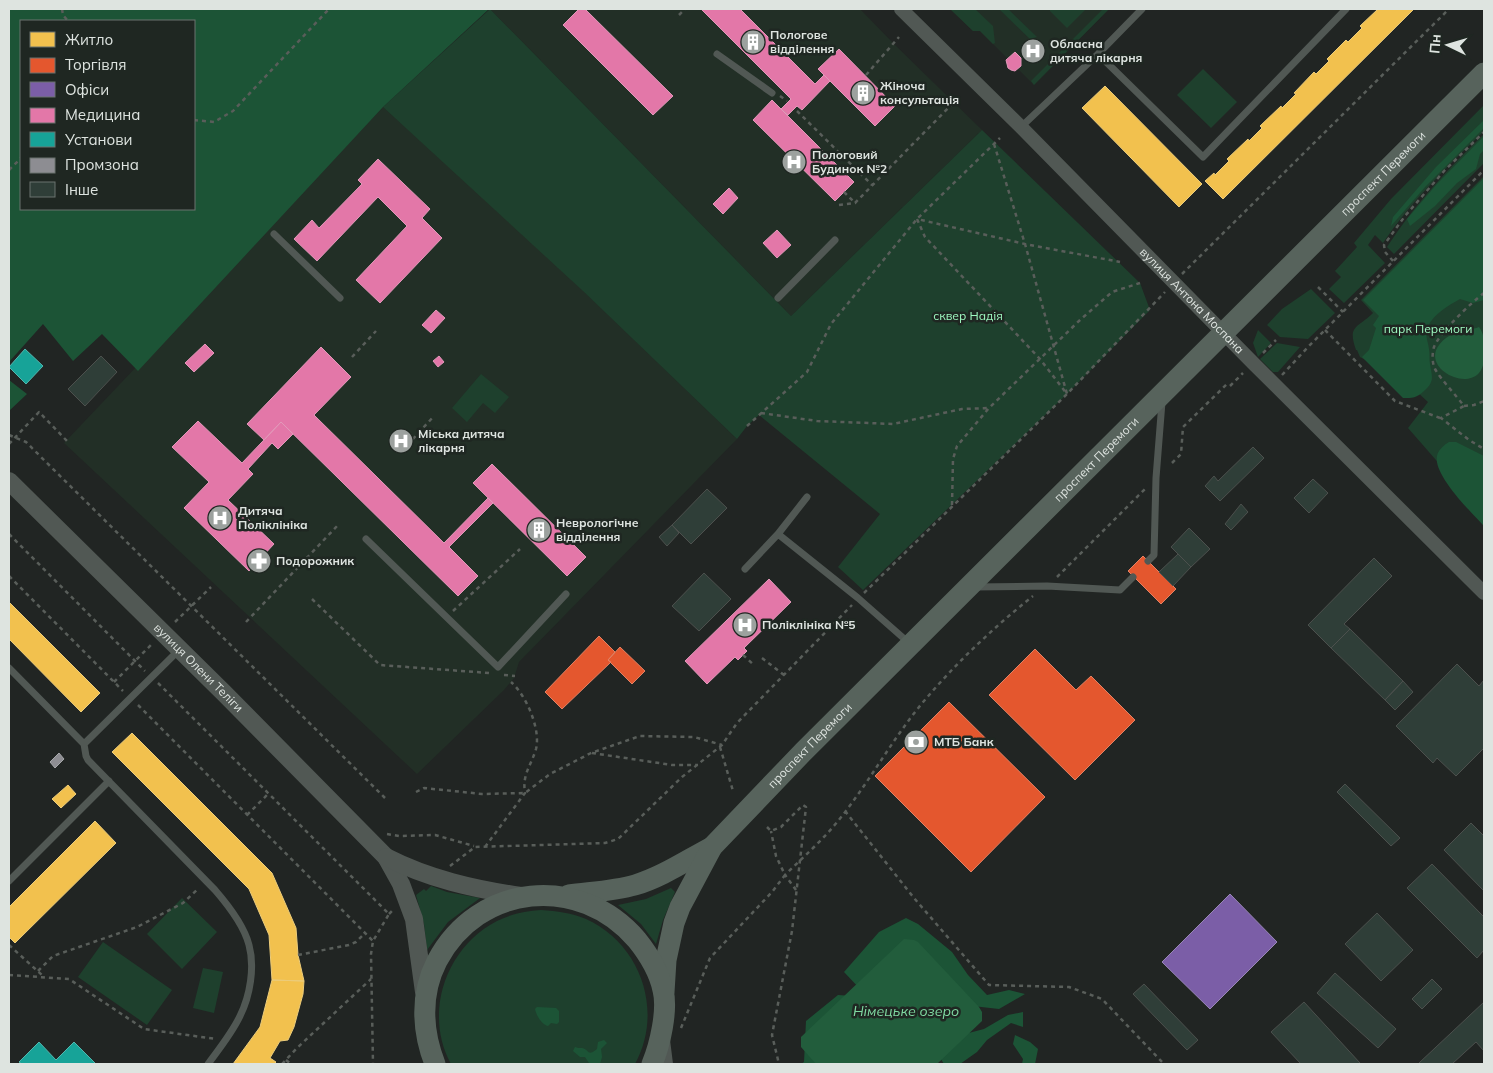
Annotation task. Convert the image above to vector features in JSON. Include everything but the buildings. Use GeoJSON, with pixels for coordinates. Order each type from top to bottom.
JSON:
{"type":"FeatureCollection","features":[{"type":"Feature","properties":{"kind":"main road","name":"проспект Перемоги"},"geometry":{"type":"LineString","coordinates":[[652,1064],[659,1046],[671,1030],[664,992],[666,960],[674,923],[712,847],[803,752],[1484,73]]}},
{"type":"Feature","properties":{"kind":"main road","name":"проспект Перемоги"},"geometry":{"type":"LineString","coordinates":[[558,896],[610,890],[634,885],[664,873],[712,847]]}},
{"type":"Feature","properties":{"kind":"main road"},"geometry":{"type":"LineString","coordinates":[[422,1064],[426,1034],[425,1000],[434,967],[452,938],[464,926],[484,911],[508,901],[524,897],[558,896],[591,905],[606,913],[632,935],[652,960],[664,992]]}},
{"type":"Feature","properties":{"kind":"main road"},"geometry":{"type":"LineString","coordinates":[[426,1034],[435,1064]]}},
{"type":"Feature","properties":{"kind":"street","name":"вулиця Антона Моспана"},"geometry":{"type":"LineString","coordinates":[[901,9],[1022,126],[1484,593]]}},
{"type":"Feature","properties":{"kind":"street","name":"вулиця Олени Теліги"},"geometry":{"type":"LineString","coordinates":[[9,481],[386,857],[407,898],[417,938],[425,1000]]}},
{"type":"Feature","properties":{"kind":"street","name":"вулиця Олени Теліги"},"geometry":{"type":"LineString","coordinates":[[386,857],[416,872],[433,877],[468,887],[524,897]]}},
{"type":"Feature","properties":{"kind":"street"},"geometry":{"type":"LineString","coordinates":[[666,1064],[671,1030]]}},
{"type":"Feature","properties":{"kind":"lane"},"geometry":{"type":"LineString","coordinates":[[1022,126],[1098,54],[1142,9]]}},
{"type":"Feature","properties":{"kind":"lane"},"geometry":{"type":"LineString","coordinates":[[1098,54],[1203,157],[1346,9]]}},
{"type":"Feature","properties":{"kind":"lane"},"geometry":{"type":"LineString","coordinates":[[717,54],[772,93]]}},
{"type":"Feature","properties":{"kind":"lane"},"geometry":{"type":"LineString","coordinates":[[274,234],[340,298]]}},
{"type":"Feature","properties":{"kind":"lane"},"geometry":{"type":"LineString","coordinates":[[778,298],[835,240]]}},
{"type":"Feature","properties":{"kind":"lane"},"geometry":{"type":"LineString","coordinates":[[1148,561],[1154,554],[1156,478],[1162,394]]}},
{"type":"Feature","properties":{"kind":"lane"},"geometry":{"type":"LineString","coordinates":[[745,569],[778,534],[807,497]]}},
{"type":"Feature","properties":{"kind":"lane"},"geometry":{"type":"LineString","coordinates":[[778,534],[858,598],[911,645]]}},
{"type":"Feature","properties":{"kind":"lane"},"geometry":{"type":"LineString","coordinates":[[366,539],[498,667],[566,594]]}},
{"type":"Feature","properties":{"kind":"lane"},"geometry":{"type":"LineString","coordinates":[[970,587],[1047,586],[1120,590],[1133,576]]}},
{"type":"Feature","properties":{"kind":"lane"},"geometry":{"type":"LineString","coordinates":[[84,744],[179,649]]}},
{"type":"Feature","properties":{"kind":"lane"},"geometry":{"type":"LineString","coordinates":[[9,668],[84,744],[86,756],[207,880],[231,911],[247,940],[250,950],[251,971],[248,994],[240,1016],[208,1064]]}},
{"type":"Feature","properties":{"kind":"lane"},"geometry":{"type":"LineString","coordinates":[[9,881],[109,780]]}},
{"type":"Feature","properties":{"kind":"path"},"geometry":{"type":"LineString","coordinates":[[62,9],[63,15],[67,20]]}},
{"type":"Feature","properties":{"kind":"path"},"geometry":{"type":"LineString","coordinates":[[195,120],[214,122],[234,112],[329,9]]}},
{"type":"Feature","properties":{"kind":"path"},"geometry":{"type":"LineString","coordinates":[[679,15],[685,9]]}},
{"type":"Feature","properties":{"kind":"path"},"geometry":{"type":"LineString","coordinates":[[384,832],[388,835],[399,836],[435,835],[468,843],[475,847],[605,843],[618,839],[682,777],[700,765],[721,746],[737,723],[858,598],[1067,394],[1150,310],[1174,281],[1449,9]]}},
{"type":"Feature","properties":{"kind":"path"},"geometry":{"type":"LineString","coordinates":[[866,76],[899,37]]}},
{"type":"Feature","properties":{"kind":"path"},"geometry":{"type":"LineString","coordinates":[[839,205],[855,203],[960,96]]}},
{"type":"Feature","properties":{"kind":"path"},"geometry":{"type":"LineString","coordinates":[[797,111],[873,185]]}},
{"type":"Feature","properties":{"kind":"path"},"geometry":{"type":"LineString","coordinates":[[1393,262],[1385,252],[1384,245],[1404,216],[1445,170],[1484,132]]}},
{"type":"Feature","properties":{"kind":"path"},"geometry":{"type":"LineString","coordinates":[[747,426],[807,372],[830,324],[917,219],[1000,138]]}},
{"type":"Feature","properties":{"kind":"path"},"geometry":{"type":"LineString","coordinates":[[994,144],[1025,244],[1067,394]]}},
{"type":"Feature","properties":{"kind":"path"},"geometry":{"type":"LineString","coordinates":[[9,170],[20,159]]}},
{"type":"Feature","properties":{"kind":"path"},"geometry":{"type":"LineString","coordinates":[[1275,383],[1342,312],[1484,170]]}},
{"type":"Feature","properties":{"kind":"path"},"geometry":{"type":"LineString","coordinates":[[844,192],[855,203]]}},
{"type":"Feature","properties":{"kind":"path"},"geometry":{"type":"LineString","coordinates":[[917,219],[925,238],[1040,359],[1067,394]]}},
{"type":"Feature","properties":{"kind":"path"},"geometry":{"type":"LineString","coordinates":[[917,219],[1025,244],[1120,262]]}},
{"type":"Feature","properties":{"kind":"path"},"geometry":{"type":"LineString","coordinates":[[952,507],[953,459],[957,446],[989,408],[1080,320],[1112,292],[1140,283]]}},
{"type":"Feature","properties":{"kind":"path"},"geometry":{"type":"LineString","coordinates":[[1318,287],[1342,312]]}},
{"type":"Feature","properties":{"kind":"path"},"geometry":{"type":"LineString","coordinates":[[1464,406],[1435,370],[1432,362],[1434,347],[1456,319],[1484,293]]}},
{"type":"Feature","properties":{"kind":"path"},"geometry":{"type":"LineString","coordinates":[[1325,330],[1395,401],[1441,418],[1484,449]]}},
{"type":"Feature","properties":{"kind":"path"},"geometry":{"type":"LineString","coordinates":[[352,357],[376,331]]}},
{"type":"Feature","properties":{"kind":"path"},"geometry":{"type":"LineString","coordinates":[[1172,463],[1181,454],[1183,427],[1227,384]]}},
{"type":"Feature","properties":{"kind":"path"},"geometry":{"type":"LineString","coordinates":[[1441,418],[1464,406],[1484,401]]}},
{"type":"Feature","properties":{"kind":"path"},"geometry":{"type":"LineString","coordinates":[[761,413],[817,421],[893,424],[962,409],[989,408]]}},
{"type":"Feature","properties":{"kind":"path"},"geometry":{"type":"LineString","coordinates":[[9,444],[39,412],[67,441]]}},
{"type":"Feature","properties":{"kind":"path"},"geometry":{"type":"LineString","coordinates":[[402,451],[434,416]]}},
{"type":"Feature","properties":{"kind":"path"},"geometry":{"type":"LineString","coordinates":[[9,435],[26,442],[385,798]]}},
{"type":"Feature","properties":{"kind":"path"},"geometry":{"type":"LineString","coordinates":[[671,1030],[710,958],[772,892],[785,875],[816,846],[845,811],[923,702],[959,662],[1016,609],[1047,586],[1146,488]]}},
{"type":"Feature","properties":{"kind":"path"},"geometry":{"type":"LineString","coordinates":[[246,622],[339,524]]}},
{"type":"Feature","properties":{"kind":"path"},"geometry":{"type":"LineString","coordinates":[[9,534],[389,914]]}},
{"type":"Feature","properties":{"kind":"path"},"geometry":{"type":"LineString","coordinates":[[447,617],[520,549]]}},
{"type":"Feature","properties":{"kind":"path"},"geometry":{"type":"LineString","coordinates":[[9,576],[373,941]]}},
{"type":"Feature","properties":{"kind":"path"},"geometry":{"type":"LineString","coordinates":[[175,622],[211,587]]}},
{"type":"Feature","properties":{"kind":"path"},"geometry":{"type":"LineString","coordinates":[[312,599],[380,665],[515,676]]}},
{"type":"Feature","properties":{"kind":"path"},"geometry":{"type":"LineString","coordinates":[[114,682],[152,645]]}},
{"type":"Feature","properties":{"kind":"path"},"geometry":{"type":"LineString","coordinates":[[742,655],[754,665]]}},
{"type":"Feature","properties":{"kind":"path"},"geometry":{"type":"LineString","coordinates":[[762,658],[784,676]]}},
{"type":"Feature","properties":{"kind":"path"},"geometry":{"type":"LineString","coordinates":[[511,682],[518,688],[524,698],[538,738],[536,750],[523,782],[525,793]]}},
{"type":"Feature","properties":{"kind":"path"},"geometry":{"type":"LineString","coordinates":[[485,847],[525,793],[550,774],[591,753],[640,736],[694,737],[721,746]]}},
{"type":"Feature","properties":{"kind":"path"},"geometry":{"type":"LineString","coordinates":[[721,746],[734,791]]}},
{"type":"Feature","properties":{"kind":"path"},"geometry":{"type":"LineString","coordinates":[[591,753],[672,765],[700,765]]}},
{"type":"Feature","properties":{"kind":"path"},"geometry":{"type":"LineString","coordinates":[[416,792],[424,788],[482,794],[525,793]]}},
{"type":"Feature","properties":{"kind":"path"},"geometry":{"type":"LineString","coordinates":[[247,815],[268,794]]}},
{"type":"Feature","properties":{"kind":"path"},"geometry":{"type":"LineString","coordinates":[[771,831],[781,827],[803,805],[806,809],[790,940],[772,1035],[779,1064]]}},
{"type":"Feature","properties":{"kind":"path"},"geometry":{"type":"LineString","coordinates":[[845,811],[914,898],[989,985],[1069,987],[1102,999],[1164,1064]]}},
{"type":"Feature","properties":{"kind":"path"},"geometry":{"type":"LineString","coordinates":[[767,827],[771,831],[776,856],[785,875],[796,890]]}},
{"type":"Feature","properties":{"kind":"path"},"geometry":{"type":"LineString","coordinates":[[433,877],[475,847]]}},
{"type":"Feature","properties":{"kind":"path"},"geometry":{"type":"LineString","coordinates":[[38,972],[53,956],[137,927],[183,903],[207,880]]}},
{"type":"Feature","properties":{"kind":"path"},"geometry":{"type":"LineString","coordinates":[[373,1064],[371,954],[373,941],[389,914],[407,898]]}},
{"type":"Feature","properties":{"kind":"path"},"geometry":{"type":"LineString","coordinates":[[298,955],[349,945],[356,942],[366,933]]}},
{"type":"Feature","properties":{"kind":"path"},"geometry":{"type":"LineString","coordinates":[[9,945],[44,977]]}},
{"type":"Feature","properties":{"kind":"path"},"geometry":{"type":"LineString","coordinates":[[9,975],[71,980],[144,1030],[224,1041]]}},
{"type":"Feature","properties":{"kind":"path"},"geometry":{"type":"LineString","coordinates":[[282,1064],[372,979]]}},
{"type":"Feature","properties":{"kind":"path"},"geometry":{"type":"LineString","coordinates":[[286,1060],[291,1064]]}},
{"type":"Feature","properties":{"kind":"shaded area"},"geometry":{"type":"Polygon","coordinates":[[[9,9],[489,9],[383,107],[138,371],[102,334],[73,361],[43,324],[9,362],[9,9]]]}},
{"type":"Feature","properties":{"kind":"shaded area","name":"Пологовий Будинок №2"},"geometry":{"type":"Polygon","coordinates":[[[490,9],[860,9],[982,130],[791,316],[490,9]]]}},
{"type":"Feature","properties":{"kind":"shaded area","name":"Обласна дитяча лікарня"},"geometry":{"type":"Polygon","coordinates":[[[950,9],[1109,9],[1034,85],[980,31],[973,31],[950,9]]]}},
{"type":"Feature","properties":{"kind":"shaded area","name":"Міська дитяча лікарня"},"geometry":{"type":"Polygon","coordinates":[[[383,107],[510,220],[737,439],[519,662],[514,678],[504,690],[417,774],[64,443],[383,107]]]}},
{"type":"Feature","properties":{"kind":"shaded area"},"geometry":{"type":"Polygon","coordinates":[[[1484,120],[1484,128],[1426,186],[1391,226],[1393,217],[1436,167],[1484,120]]]}},
{"type":"Feature","properties":{"kind":"shaded area"},"geometry":{"type":"Polygon","coordinates":[[[1484,136],[1484,150],[1480,154],[1476,169],[1457,183],[1435,206],[1410,226],[1407,219],[1437,184],[1484,136]]]}},
{"type":"Feature","properties":{"kind":"shaded area"},"geometry":{"type":"Polygon","coordinates":[[[1484,178],[1484,300],[1473,303],[1460,299],[1434,318],[1426,332],[1432,376],[1431,381],[1427,388],[1419,395],[1412,398],[1403,398],[1362,357],[1369,350],[1376,328],[1373,325],[1379,316],[1363,300],[1484,178]]]}},
{"type":"Feature","properties":{"kind":"shaded area"},"geometry":{"type":"Polygon","coordinates":[[[9,380],[27,394],[9,411],[9,380]]]}},
{"type":"Feature","properties":{"kind":"shaded area"},"geometry":{"type":"Polygon","coordinates":[[[1449,442],[1456,442],[1484,456],[1484,526],[1447,483],[1437,464],[1439,452],[1449,442]]]}},
{"type":"Feature","properties":{"kind":"shaded area"},"geometry":{"type":"Polygon","coordinates":[[[906,918],[918,924],[952,952],[968,975],[987,995],[1009,990],[1025,994],[999,1009],[861,990],[844,972],[879,932],[906,918]]]}},
{"type":"Feature","properties":{"kind":"shaded area"},"geometry":{"type":"Polygon","coordinates":[[[838,995],[852,996],[860,1064],[801,1064],[804,1062],[806,1021],[838,995]]]}},
{"type":"Feature","properties":{"kind":"shaded area"},"geometry":{"type":"Polygon","coordinates":[[[537,1007],[556,1008],[559,1011],[559,1022],[557,1024],[551,1023],[548,1026],[544,1024],[537,1014],[535,1009],[537,1007]]]}},
{"type":"Feature","properties":{"kind":"shaded area"},"geometry":{"type":"Polygon","coordinates":[[[1023,1012],[1023,1027],[1011,1023],[987,1040],[977,1052],[960,1064],[944,1064],[936,1051],[961,1035],[984,1029],[1008,1015],[1023,1012]]]}},
{"type":"Feature","properties":{"kind":"shaded area"},"geometry":{"type":"Polygon","coordinates":[[[1015,1035],[1030,1042],[1038,1049],[1035,1064],[1022,1064],[1023,1059],[1013,1044],[1015,1035]]]}},
{"type":"Feature","properties":{"kind":"shaded area"},"geometry":{"type":"Polygon","coordinates":[[[604,1040],[607,1043],[601,1049],[602,1057],[600,1064],[589,1063],[585,1057],[580,1057],[573,1051],[575,1047],[592,1052],[597,1049],[598,1042],[604,1040]]]}},
{"type":"Feature","properties":{"kind":"green space","name":"сквер Надія"},"geometry":{"type":"Polygon","coordinates":[[[490,9],[791,316],[982,130],[1140,283],[1150,310],[1067,394],[863,590],[838,567],[880,514],[759,415],[737,439],[583,291],[383,107],[490,9]]]}},
{"type":"Feature","properties":{"kind":"green space"},"geometry":{"type":"Polygon","coordinates":[[[950,9],[975,9],[993,26],[995,43],[993,44],[980,31],[973,31],[950,9]]]}},
{"type":"Feature","properties":{"kind":"green space"},"geometry":{"type":"Polygon","coordinates":[[[999,9],[1008,9],[1037,37],[1030,39],[999,9]]]}},
{"type":"Feature","properties":{"kind":"green space"},"geometry":{"type":"Polygon","coordinates":[[[1050,9],[1086,9],[1067,28],[1050,9]]]}},
{"type":"Feature","properties":{"kind":"green space"},"geometry":{"type":"Polygon","coordinates":[[[1103,9],[1109,9],[1034,85],[1031,81],[1103,9]]]}},
{"type":"Feature","properties":{"kind":"green space"},"geometry":{"type":"Polygon","coordinates":[[[1203,69],[1237,102],[1211,128],[1177,95],[1203,69]]]}},
{"type":"Feature","properties":{"kind":"green space"},"geometry":{"type":"Polygon","coordinates":[[[1484,105],[1484,131],[1418,198],[1383,243],[1375,235],[1368,245],[1385,263],[1344,303],[1329,289],[1341,277],[1335,271],[1357,247],[1354,243],[1391,199],[1484,105]]]}},
{"type":"Feature","properties":{"kind":"green space"},"geometry":{"type":"Polygon","coordinates":[[[1484,134],[1484,163],[1394,254],[1387,247],[1409,216],[1445,174],[1484,134]]]}},
{"type":"Feature","properties":{"kind":"green space","name":"парк Перемоги"},"geometry":{"type":"Polygon","coordinates":[[[1484,176],[1484,515],[1408,428],[1428,402],[1405,381],[1360,357],[1356,350],[1353,331],[1373,313],[1361,300],[1484,176]]]}},
{"type":"Feature","properties":{"kind":"green space"},"geometry":{"type":"Polygon","coordinates":[[[1311,289],[1335,313],[1308,339],[1280,337],[1267,325],[1282,309],[1311,289]]]}},
{"type":"Feature","properties":{"kind":"green space"},"geometry":{"type":"Polygon","coordinates":[[[1258,330],[1271,343],[1258,357],[1253,343],[1258,330]]]}},
{"type":"Feature","properties":{"kind":"green space"},"geometry":{"type":"Polygon","coordinates":[[[1277,343],[1300,347],[1278,372],[1273,372],[1260,359],[1277,343]]]}},
{"type":"Feature","properties":{"kind":"green space"},"geometry":{"type":"Polygon","coordinates":[[[481,374],[509,397],[495,413],[483,403],[467,422],[452,408],[481,374]]]}},
{"type":"Feature","properties":{"kind":"green space"},"geometry":{"type":"Polygon","coordinates":[[[431,886],[447,892],[480,898],[448,922],[427,950],[424,924],[416,895],[424,889],[426,891],[431,886]]]}},
{"type":"Feature","properties":{"kind":"green space"},"geometry":{"type":"Polygon","coordinates":[[[671,888],[675,892],[663,920],[656,944],[641,924],[618,905],[646,899],[671,888]]]}},
{"type":"Feature","properties":{"kind":"green space"},"geometry":{"type":"Polygon","coordinates":[[[182,898],[217,932],[182,969],[147,934],[182,898]]]}},
{"type":"Feature","properties":{"kind":"green space"},"geometry":{"type":"Polygon","coordinates":[[[541,910],[575,915],[586,919],[605,930],[621,945],[633,962],[642,981],[647,1001],[647,1022],[643,1044],[635,1064],[451,1064],[443,1044],[439,1024],[440,1003],[444,983],[453,964],[464,947],[479,933],[497,921],[519,913],[541,910]]]}},
{"type":"Feature","properties":{"kind":"green space"},"geometry":{"type":"Polygon","coordinates":[[[103,942],[172,990],[147,1025],[78,977],[103,942]]]}},
{"type":"Feature","properties":{"kind":"green space"},"geometry":{"type":"Polygon","coordinates":[[[203,968],[223,972],[214,1013],[193,1008],[203,968]]]}},
{"type":"Feature","properties":{"kind":"water"},"geometry":{"type":"Polygon","coordinates":[[[1479,327],[1484,338],[1484,357],[1480,371],[1471,378],[1459,379],[1448,374],[1438,366],[1435,355],[1440,344],[1458,331],[1479,327]]]}},
{"type":"Feature","properties":{"kind":"water","name":"Німецьке озеро"},"geometry":{"type":"Polygon","coordinates":[[[904,939],[918,942],[979,1007],[982,1012],[982,1021],[937,1064],[816,1064],[801,1047],[801,1037],[904,939]]]}},
{"type":"Feature","properties":{"kind":"place","name":"Пологове відділення"},"geometry":{"type":"Point","coordinates":[753,42]}},
{"type":"Feature","properties":{"kind":"place","name":"Обласна дитяча лікарня"},"geometry":{"type":"Point","coordinates":[1033,51]}},
{"type":"Feature","properties":{"kind":"place","name":"Жіноча консультація"},"geometry":{"type":"Point","coordinates":[863,93]}},
{"type":"Feature","properties":{"kind":"place","name":"Пологовий Будинок №2"},"geometry":{"type":"Point","coordinates":[794,162]}},
{"type":"Feature","properties":{"kind":"place","name":"Міська дитяча лікарня"},"geometry":{"type":"Point","coordinates":[401,441]}},
{"type":"Feature","properties":{"kind":"place","name":"Дитяча Поліклініка"},"geometry":{"type":"Point","coordinates":[220,518]}},
{"type":"Feature","properties":{"kind":"place","name":"Неврологічне відділення"},"geometry":{"type":"Point","coordinates":[539,530]}},
{"type":"Feature","properties":{"kind":"place","name":"Подорожник"},"geometry":{"type":"Point","coordinates":[259,561]}},
{"type":"Feature","properties":{"kind":"place","name":"Поліклініка №5"},"geometry":{"type":"Point","coordinates":[745,625]}},
{"type":"Feature","properties":{"kind":"place","name":"МТБ Банк"},"geometry":{"type":"Point","coordinates":[916,742]}}]}
